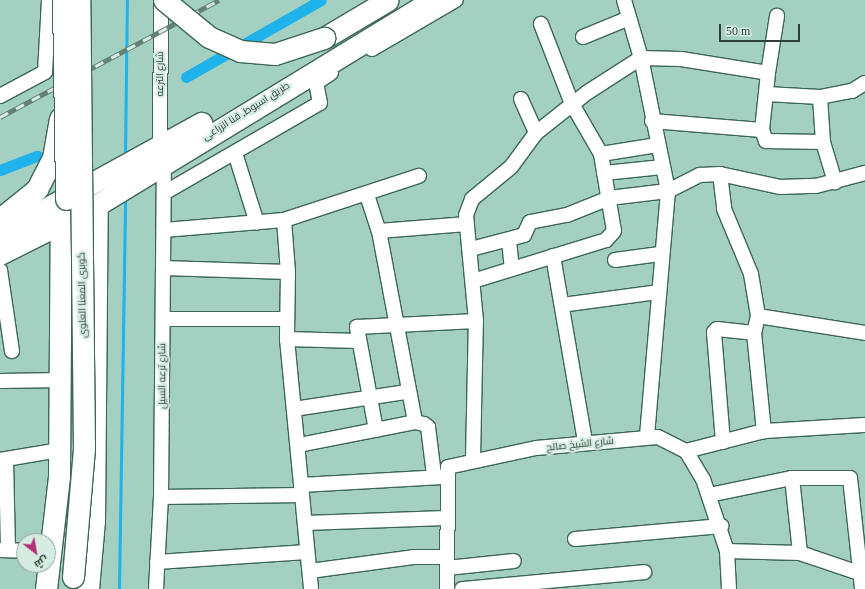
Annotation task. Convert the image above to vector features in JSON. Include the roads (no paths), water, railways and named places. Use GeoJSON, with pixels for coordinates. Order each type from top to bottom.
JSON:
{"type":"FeatureCollection","features":[{"type":"Feature","properties":{"kind":"highway","name":"كوبرى المعنا العلوى"},"geometry":{"type":"LineString","coordinates":[[63,0],[72,461],[71,584]]}},
{"type":"Feature","properties":{"kind":"highway","name":"كوبرى المعنا العلوى"},"geometry":{"type":"LineString","coordinates":[[71,584],[84,448],[79,0]]}},
{"type":"Feature","properties":{"kind":"highway"},"geometry":{"type":"LineString","coordinates":[[163,0],[208,37],[240,50],[275,54],[324,38],[388,0]]}},
{"type":"Feature","properties":{"kind":"highway","name":"طريق اسيوط, قنا الزراعى"},"geometry":{"type":"LineString","coordinates":[[162,155],[409,0]]}},
{"type":"Feature","properties":{"kind":"highway","name":"طريق اسيوط, قنا الزراعى"},"geometry":{"type":"LineString","coordinates":[[0,254],[61,225],[95,195],[433,0]]}},
{"type":"Feature","properties":{"kind":"highway"},"geometry":{"type":"LineString","coordinates":[[0,219],[24,203],[46,174],[53,158],[64,94]]}},
{"type":"Feature","properties":{"kind":"highway"},"geometry":{"type":"LineString","coordinates":[[71,584],[94,521],[95,195]]}},
{"type":"Feature","properties":{"kind":"highway","name":"طريق اسيوط, قنا الزراعى"},"geometry":{"type":"LineString","coordinates":[[0,234],[60,203],[95,195]]}},
{"type":"Feature","properties":{"kind":"highway"},"geometry":{"type":"LineString","coordinates":[[52,533],[60,450],[62,380],[60,203]]}},
{"type":"Feature","properties":{"kind":"highway"},"geometry":{"type":"LineString","coordinates":[[46,589],[48,573]]}},
{"type":"Feature","properties":{"kind":"street"},"geometry":{"type":"LineString","coordinates":[[0,96],[45,72],[49,0]]}},
{"type":"Feature","properties":{"kind":"street","name":"شارع الترعه"},"geometry":{"type":"LineString","coordinates":[[162,155],[163,0]]}},
{"type":"Feature","properties":{"kind":"street"},"geometry":{"type":"LineString","coordinates":[[164,193],[320,103],[322,99],[315,86],[318,81],[456,0]]}},
{"type":"Feature","properties":{"kind":"street"},"geometry":{"type":"LineString","coordinates":[[624,0],[641,58],[652,121],[668,191],[660,254],[647,437]]}},
{"type":"Feature","properties":{"kind":"street"},"geometry":{"type":"LineString","coordinates":[[777,16],[768,73],[762,130],[763,137],[771,143],[823,142]]}},
{"type":"Feature","properties":{"kind":"street"},"geometry":{"type":"LineString","coordinates":[[583,36],[630,18]]}},
{"type":"Feature","properties":{"kind":"street"},"geometry":{"type":"LineString","coordinates":[[473,281],[612,236],[609,198],[601,154],[572,104],[541,24]]}},
{"type":"Feature","properties":{"kind":"street"},"geometry":{"type":"LineString","coordinates":[[474,459],[476,321],[471,250],[467,224],[467,207],[472,199],[511,166],[536,133],[572,104],[641,58],[681,59],[768,73]]}},
{"type":"Feature","properties":{"kind":"street"},"geometry":{"type":"LineString","coordinates":[[766,94],[820,97],[852,91],[865,83]]}},
{"type":"Feature","properties":{"kind":"street"},"geometry":{"type":"LineString","coordinates":[[820,97],[823,142],[835,182]]}},
{"type":"Feature","properties":{"kind":"street"},"geometry":{"type":"LineString","coordinates":[[521,99],[536,133]]}},
{"type":"Feature","properties":{"kind":"street"},"geometry":{"type":"LineString","coordinates":[[652,121],[762,130]]}},
{"type":"Feature","properties":{"kind":"street"},"geometry":{"type":"LineString","coordinates":[[601,154],[657,145]]}},
{"type":"Feature","properties":{"kind":"street"},"geometry":{"type":"LineString","coordinates":[[235,153],[257,223]]}},
{"type":"Feature","properties":{"kind":"street","name":"شارع ترعه السيل"},"geometry":{"type":"LineString","coordinates":[[156,589],[161,497],[164,230],[162,155]]}},
{"type":"Feature","properties":{"kind":"street"},"geometry":{"type":"LineString","coordinates":[[604,173],[662,168]]}},
{"type":"Feature","properties":{"kind":"street"},"geometry":{"type":"LineString","coordinates":[[471,250],[508,241],[526,234],[530,222],[567,215],[609,198],[668,191],[700,175],[720,174],[780,187],[835,182],[865,173]]}},
{"type":"Feature","properties":{"kind":"street"},"geometry":{"type":"LineString","coordinates":[[720,174],[724,209],[751,274],[758,316],[754,332],[764,431]]}},
{"type":"Feature","properties":{"kind":"street"},"geometry":{"type":"LineString","coordinates":[[164,230],[284,220],[367,195],[419,176]]}},
{"type":"Feature","properties":{"kind":"street"},"geometry":{"type":"LineString","coordinates":[[367,195],[379,231],[394,325],[407,392],[415,422]]}},
{"type":"Feature","properties":{"kind":"street"},"geometry":{"type":"LineString","coordinates":[[284,220],[288,272],[287,340],[299,445],[311,589]]}},
{"type":"Feature","properties":{"kind":"street"},"geometry":{"type":"LineString","coordinates":[[379,231],[467,224]]}},
{"type":"Feature","properties":{"kind":"street"},"geometry":{"type":"LineString","coordinates":[[508,241],[512,269]]}},
{"type":"Feature","properties":{"kind":"street"},"geometry":{"type":"LineString","coordinates":[[615,260],[660,254]]}},
{"type":"Feature","properties":{"kind":"street"},"geometry":{"type":"LineString","coordinates":[[554,256],[585,442]]}},
{"type":"Feature","properties":{"kind":"street"},"geometry":{"type":"LineString","coordinates":[[163,268],[288,272]]}},
{"type":"Feature","properties":{"kind":"street"},"geometry":{"type":"LineString","coordinates":[[0,270],[12,351]]}},
{"type":"Feature","properties":{"kind":"street"},"geometry":{"type":"LineString","coordinates":[[562,305],[658,292]]}},
{"type":"Feature","properties":{"kind":"street"},"geometry":{"type":"LineString","coordinates":[[758,316],[865,333]]}},
{"type":"Feature","properties":{"kind":"street"},"geometry":{"type":"LineString","coordinates":[[163,319],[287,319]]}},
{"type":"Feature","properties":{"kind":"street"},"geometry":{"type":"LineString","coordinates":[[376,430],[368,398],[356,327],[476,321]]}},
{"type":"Feature","properties":{"kind":"street"},"geometry":{"type":"LineString","coordinates":[[723,442],[714,332],[717,329],[754,332]]}},
{"type":"Feature","properties":{"kind":"street"},"geometry":{"type":"LineString","coordinates":[[287,340],[358,341]]}},
{"type":"Feature","properties":{"kind":"street"},"geometry":{"type":"LineString","coordinates":[[0,381],[62,380]]}},
{"type":"Feature","properties":{"kind":"street"},"geometry":{"type":"LineString","coordinates":[[294,409],[407,392]]}},
{"type":"Feature","properties":{"kind":"street"},"geometry":{"type":"LineString","coordinates":[[299,445],[415,422],[428,427],[440,476],[446,518],[447,589]]}},
{"type":"Feature","properties":{"kind":"street"},"geometry":{"type":"LineString","coordinates":[[686,451],[764,431],[865,426]]}},
{"type":"Feature","properties":{"kind":"street","name":"شارع الشيخ صالح"},"geometry":{"type":"LineString","coordinates":[[440,476],[448,467],[474,459],[585,442],[647,437],[668,439],[686,451],[709,495],[721,526],[727,551],[729,589]]}},
{"type":"Feature","properties":{"kind":"street"},"geometry":{"type":"LineString","coordinates":[[16,551],[4,550],[3,460],[60,450]]}},
{"type":"Feature","properties":{"kind":"street"},"geometry":{"type":"LineString","coordinates":[[161,497],[302,490],[440,476]]}},
{"type":"Feature","properties":{"kind":"street"},"geometry":{"type":"LineString","coordinates":[[709,495],[792,478],[850,478],[862,575],[862,589]]}},
{"type":"Feature","properties":{"kind":"street"},"geometry":{"type":"LineString","coordinates":[[792,478],[800,554]]}},
{"type":"Feature","properties":{"kind":"street"},"geometry":{"type":"LineString","coordinates":[[305,523],[446,518]]}},
{"type":"Feature","properties":{"kind":"street"},"geometry":{"type":"LineString","coordinates":[[575,539],[721,526]]}},
{"type":"Feature","properties":{"kind":"street"},"geometry":{"type":"LineString","coordinates":[[727,551],[800,554],[862,575]]}},
{"type":"Feature","properties":{"kind":"street"},"geometry":{"type":"LineString","coordinates":[[157,562],[308,552]]}},
{"type":"Feature","properties":{"kind":"street"},"geometry":{"type":"LineString","coordinates":[[310,571],[413,557],[447,563],[514,560]]}},
{"type":"Feature","properties":{"kind":"street"},"geometry":{"type":"LineString","coordinates":[[462,589],[644,572]]}},
{"type":"Feature","properties":{"kind":"waterway"},"geometry":{"type":"LineString","coordinates":[[125,155],[127,0]]}},
{"type":"Feature","properties":{"kind":"waterway"},"geometry":{"type":"LineString","coordinates":[[186,77],[321,0]]}},
{"type":"Feature","properties":{"kind":"waterway"},"geometry":{"type":"LineString","coordinates":[[0,170],[37,156]]}},
{"type":"Feature","properties":{"kind":"waterway"},"geometry":{"type":"LineString","coordinates":[[119,589],[125,197]]}},
{"type":"Feature","properties":{"kind":"railway"},"geometry":{"type":"LineString","coordinates":[[0,117],[219,0]]}}]}
